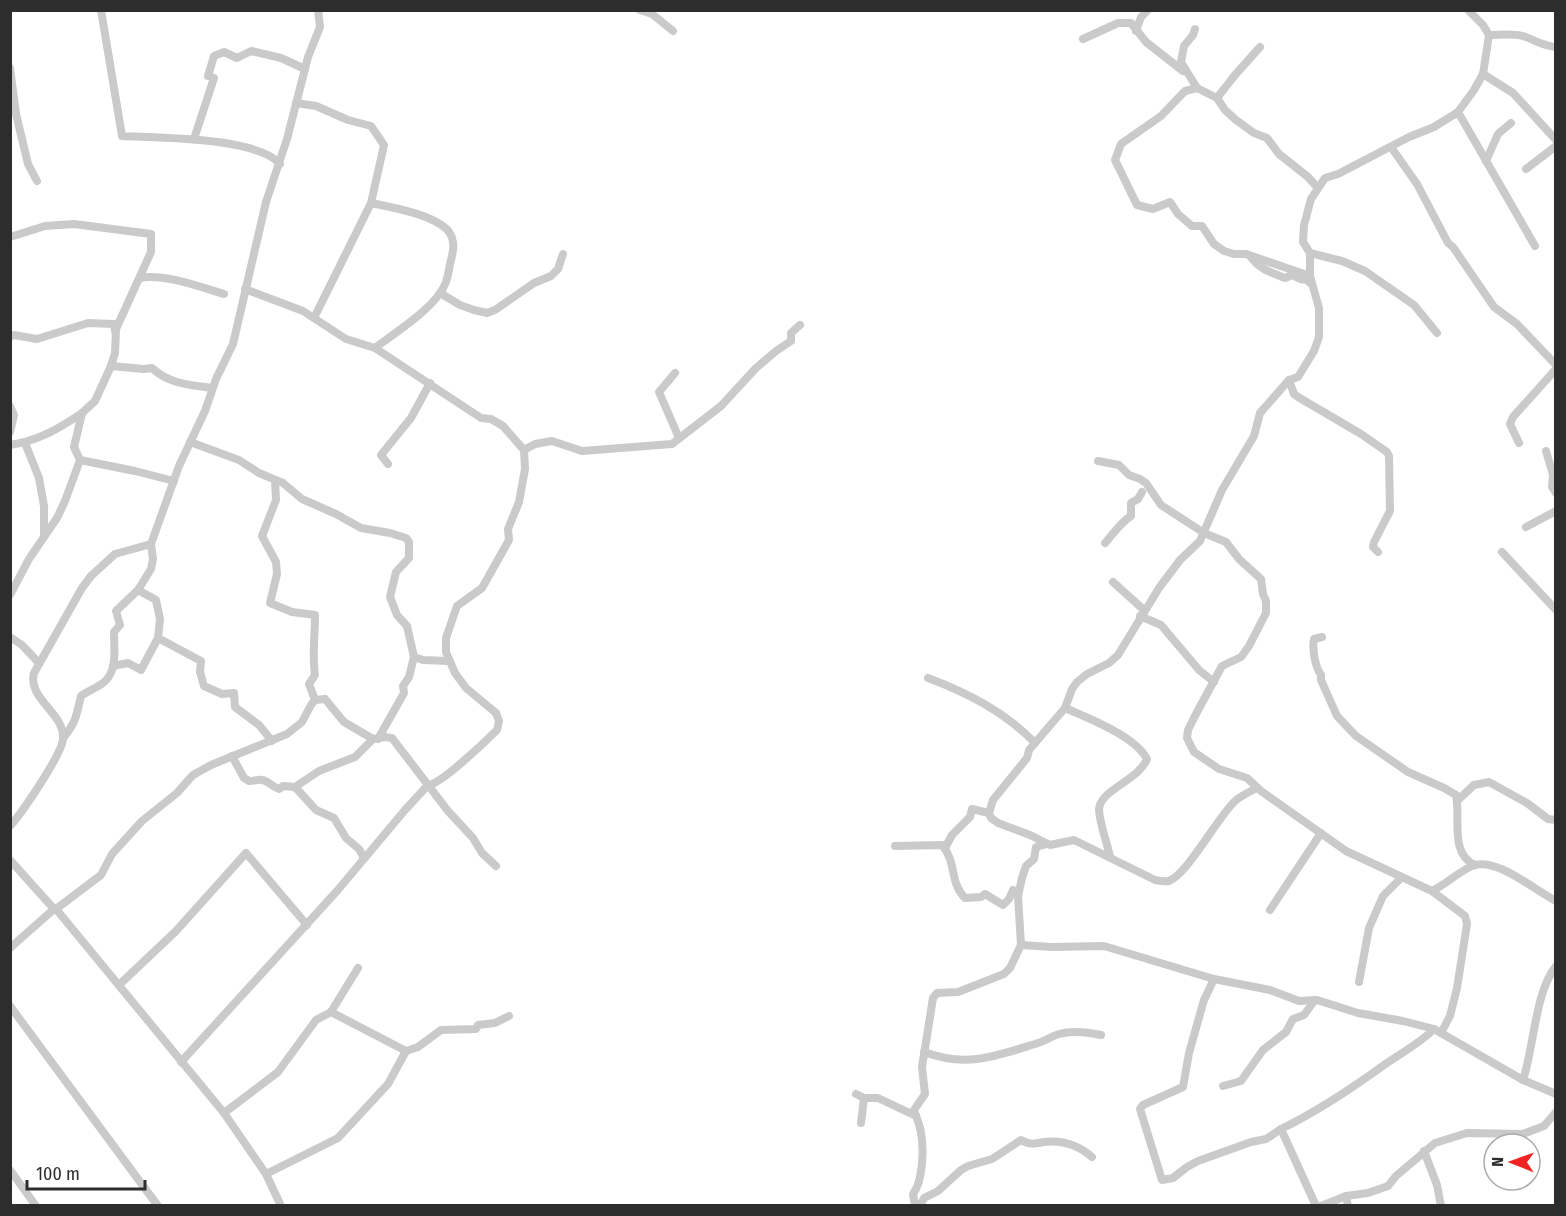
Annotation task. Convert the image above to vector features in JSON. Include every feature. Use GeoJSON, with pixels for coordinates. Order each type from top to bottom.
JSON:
{"type":"FeatureCollection","features":[{"type":"Feature","properties":{"kind":"street"},"geometry":{"type":"LineString","coordinates":[[101,10],[122,136],[194,139],[257,150],[274,158],[280,164]]}},
{"type":"Feature","properties":{"kind":"street"},"geometry":{"type":"LineString","coordinates":[[10,826],[42,781],[61,747],[80,709],[81,696],[104,683],[110,676],[113,666],[114,632],[120,625],[116,611],[138,590],[151,569],[153,560],[151,544],[174,481],[205,411],[212,388],[234,344],[266,202],[280,164],[304,69],[320,27],[318,10]]}},
{"type":"Feature","properties":{"kind":"street"},"geometry":{"type":"LineString","coordinates":[[640,10],[652,14],[673,31]]}},
{"type":"Feature","properties":{"kind":"street"},"geometry":{"type":"LineString","coordinates":[[1136,32],[1140,18],[1148,10]]}},
{"type":"Feature","properties":{"kind":"street"},"geometry":{"type":"LineString","coordinates":[[1257,788],[1235,801],[1187,865],[1164,882],[1155,880],[1074,840],[1055,845],[1047,844],[998,823],[991,818],[989,813],[993,800],[1027,758],[1035,743],[1065,708],[1072,688],[1087,674],[1109,663],[1118,655],[1142,613],[1180,560],[1195,547],[1222,490],[1254,436],[1260,413],[1289,380],[1298,377],[1307,364],[1319,337],[1319,308],[1311,281],[1310,253],[1303,242],[1304,225],[1311,199],[1318,188],[1325,178],[1338,174],[1409,137],[1434,127],[1458,112],[1474,90],[1483,74],[1489,35],[1483,25],[1468,10]]}},
{"type":"Feature","properties":{"kind":"street"},"geometry":{"type":"LineString","coordinates":[[1083,39],[1118,23],[1131,23],[1136,32],[1186,73]]}},
{"type":"Feature","properties":{"kind":"street"},"geometry":{"type":"LineString","coordinates":[[1195,29],[1184,46],[1181,62],[1197,88],[1217,98],[1225,110],[1254,133],[1267,138],[1279,154],[1318,188]]}},
{"type":"Feature","properties":{"kind":"street"},"geometry":{"type":"LineString","coordinates":[[1489,35],[1514,34],[1544,46],[1556,47]]}},
{"type":"Feature","properties":{"kind":"street"},"geometry":{"type":"LineString","coordinates":[[1217,98],[1234,75],[1260,47]]}},
{"type":"Feature","properties":{"kind":"street"},"geometry":{"type":"LineString","coordinates":[[194,139],[214,78],[208,76],[214,57],[224,52],[237,58],[251,51],[281,58],[304,69]]}},
{"type":"Feature","properties":{"kind":"street"},"geometry":{"type":"LineString","coordinates":[[10,68],[16,114],[28,164],[37,181]]}},
{"type":"Feature","properties":{"kind":"street"},"geometry":{"type":"LineString","coordinates":[[1483,74],[1513,93],[1556,140]]}},
{"type":"Feature","properties":{"kind":"street"},"geometry":{"type":"LineString","coordinates":[[1197,88],[1185,92],[1161,116],[1121,144],[1115,160],[1137,205],[1153,209],[1170,201],[1178,214],[1192,226],[1202,226],[1216,246],[1229,253],[1249,255],[1311,281]]}},
{"type":"Feature","properties":{"kind":"street"},"geometry":{"type":"LineString","coordinates":[[296,103],[316,106],[348,120],[371,126],[384,145],[371,203],[314,318]]}},
{"type":"Feature","properties":{"kind":"street"},"geometry":{"type":"LineString","coordinates":[[1458,112],[1535,246]]}},
{"type":"Feature","properties":{"kind":"street"},"geometry":{"type":"LineString","coordinates":[[1486,161],[1498,134],[1511,123]]}},
{"type":"Feature","properties":{"kind":"street"},"geometry":{"type":"LineString","coordinates":[[1526,169],[1556,146]]}},
{"type":"Feature","properties":{"kind":"street"},"geometry":{"type":"LineString","coordinates":[[1391,147],[1417,184],[1448,243],[1494,307],[1517,324],[1556,367],[1513,417],[1510,424],[1519,443]]}},
{"type":"Feature","properties":{"kind":"street"},"geometry":{"type":"LineString","coordinates":[[371,203],[414,212],[438,224],[449,232],[454,249],[446,283],[440,293],[428,308],[375,348]]}},
{"type":"Feature","properties":{"kind":"street"},"geometry":{"type":"LineString","coordinates":[[10,237],[45,226],[74,224],[151,234],[151,252],[115,335]]}},
{"type":"Feature","properties":{"kind":"street"},"geometry":{"type":"LineString","coordinates":[[1310,253],[1342,261],[1365,272],[1414,305],[1437,333]]}},
{"type":"Feature","properties":{"kind":"street"},"geometry":{"type":"LineString","coordinates":[[440,293],[467,308],[487,313],[495,310],[534,282],[551,276],[558,269],[562,254]]}},
{"type":"Feature","properties":{"kind":"street"},"geometry":{"type":"LineString","coordinates":[[140,278],[157,278],[195,285],[224,294]]}},
{"type":"Feature","properties":{"kind":"street"},"geometry":{"type":"LineString","coordinates":[[181,1062],[307,925],[428,785],[433,785],[446,775],[488,739],[499,725],[496,713],[466,688],[458,678],[448,661],[446,638],[457,606],[482,588],[509,540],[508,529],[519,502],[525,469],[524,450],[497,423],[481,417],[375,348],[346,339],[289,305],[245,289]]}},
{"type":"Feature","properties":{"kind":"street"},"geometry":{"type":"LineString","coordinates":[[10,337],[14,335],[37,339],[88,323],[114,324],[115,335],[115,353],[95,401],[61,428],[25,442],[10,445]]}},
{"type":"Feature","properties":{"kind":"street"},"geometry":{"type":"LineString","coordinates":[[524,450],[544,442],[560,442],[582,451],[672,444],[721,406],[756,368],[791,341],[791,333],[800,325]]}},
{"type":"Feature","properties":{"kind":"street"},"geometry":{"type":"LineString","coordinates":[[111,366],[152,368],[160,376],[171,381],[212,388]]}},
{"type":"Feature","properties":{"kind":"street"},"geometry":{"type":"LineString","coordinates":[[675,373],[659,392],[679,438]]}},
{"type":"Feature","properties":{"kind":"street"},"geometry":{"type":"LineString","coordinates":[[1289,380],[1294,394],[1320,410],[1333,411],[1342,415],[1359,433],[1387,452],[1392,499],[1390,511],[1374,542],[1373,547],[1378,552]]}},
{"type":"Feature","properties":{"kind":"street"},"geometry":{"type":"LineString","coordinates":[[388,464],[381,455],[411,418],[430,383]]}},
{"type":"Feature","properties":{"kind":"street"},"geometry":{"type":"LineString","coordinates":[[10,406],[14,415],[10,432]]}},
{"type":"Feature","properties":{"kind":"street"},"geometry":{"type":"LineString","coordinates":[[10,595],[65,501],[80,460],[74,447],[82,413]]}},
{"type":"Feature","properties":{"kind":"street"},"geometry":{"type":"LineString","coordinates":[[25,442],[39,478],[44,506],[44,537]]}},
{"type":"Feature","properties":{"kind":"street"},"geometry":{"type":"LineString","coordinates":[[190,442],[239,460],[259,473],[283,483],[302,499],[361,528],[390,532],[406,538],[409,542],[409,558],[396,572],[390,597],[397,615],[406,626],[414,657],[409,678],[403,686],[404,693],[375,739],[355,757],[320,771],[295,787],[283,786],[279,789],[271,787],[266,781],[260,779],[249,781],[244,778],[232,756]]}},
{"type":"Feature","properties":{"kind":"street"},"geometry":{"type":"LineString","coordinates":[[1545,451],[1553,475],[1552,487],[1556,493]]}},
{"type":"Feature","properties":{"kind":"street"},"geometry":{"type":"LineString","coordinates":[[80,460],[174,481]]}},
{"type":"Feature","properties":{"kind":"street"},"geometry":{"type":"LineString","coordinates":[[1098,461],[1122,467],[1129,475],[1146,483],[1150,495],[1204,532],[1226,542],[1239,559],[1261,579],[1266,613],[1241,657],[1222,666],[1188,730],[1187,738],[1194,752],[1219,769],[1247,778],[1257,788],[1346,851],[1432,891],[1465,916],[1467,924],[1450,1016],[1437,1031],[1316,1112],[1266,1139],[1198,1161],[1173,1178],[1162,1180],[1140,1108],[1183,1087],[1189,1053],[1204,1000],[1214,978]]}},
{"type":"Feature","properties":{"kind":"street"},"geometry":{"type":"LineString","coordinates":[[275,480],[276,500],[262,536],[276,562],[277,574],[270,603],[292,612],[315,615],[313,661],[315,675],[309,684],[315,700]]}},
{"type":"Feature","properties":{"kind":"street"},"geometry":{"type":"LineString","coordinates":[[1105,543],[1124,520],[1131,516],[1131,503],[1150,495]]}},
{"type":"Feature","properties":{"kind":"street"},"geometry":{"type":"LineString","coordinates":[[1526,526],[1556,512]]}},
{"type":"Feature","properties":{"kind":"street"},"geometry":{"type":"LineString","coordinates":[[64,737],[61,727],[34,686],[32,678],[91,576],[115,554],[151,544]]}},
{"type":"Feature","properties":{"kind":"street"},"geometry":{"type":"LineString","coordinates":[[1502,552],[1556,610]]}},
{"type":"Feature","properties":{"kind":"street"},"geometry":{"type":"LineString","coordinates":[[1113,582],[1142,613],[1161,625],[1199,670],[1214,682]]}},
{"type":"Feature","properties":{"kind":"street"},"geometry":{"type":"LineString","coordinates":[[113,666],[128,663],[141,670],[158,638],[160,619],[156,600],[138,590]]}},
{"type":"Feature","properties":{"kind":"street"},"geometry":{"type":"LineString","coordinates":[[10,637],[22,645],[39,663]]}},
{"type":"Feature","properties":{"kind":"street"},"geometry":{"type":"LineString","coordinates":[[1322,637],[1314,639],[1313,648],[1321,680],[1336,716],[1356,736],[1408,772],[1456,795],[1460,849],[1469,862],[1475,865]]}},
{"type":"Feature","properties":{"kind":"street"},"geometry":{"type":"LineString","coordinates":[[158,638],[201,661],[200,672],[204,686],[222,694],[234,693],[235,707],[259,725],[272,741]]}},
{"type":"Feature","properties":{"kind":"street"},"geometry":{"type":"LineString","coordinates":[[414,657],[423,660],[448,661]]}},
{"type":"Feature","properties":{"kind":"street"},"geometry":{"type":"LineString","coordinates":[[928,678],[966,692],[1023,730],[1035,743]]}},
{"type":"Feature","properties":{"kind":"street"},"geometry":{"type":"LineString","coordinates":[[10,948],[55,909],[101,875],[112,854],[141,821],[177,793],[193,775],[211,765],[286,734],[302,722],[315,700],[325,699],[344,722],[375,739],[385,736],[392,738],[473,838],[482,853],[496,866]]}},
{"type":"Feature","properties":{"kind":"street"},"geometry":{"type":"LineString","coordinates":[[1065,708],[1112,729],[1141,751],[1147,759],[1140,771],[1102,800],[1099,809],[1110,857]]}},
{"type":"Feature","properties":{"kind":"street"},"geometry":{"type":"LineString","coordinates":[[1457,801],[1474,785],[1489,782],[1527,803],[1548,819],[1556,820]]}},
{"type":"Feature","properties":{"kind":"street"},"geometry":{"type":"LineString","coordinates":[[295,787],[316,810],[334,818],[346,838],[359,849],[364,858]]}},
{"type":"Feature","properties":{"kind":"street"},"geometry":{"type":"LineString","coordinates":[[945,848],[952,835],[970,817],[972,809],[989,813]]}},
{"type":"Feature","properties":{"kind":"street"},"geometry":{"type":"LineString","coordinates":[[1270,910],[1321,833]]}},
{"type":"Feature","properties":{"kind":"street"},"geometry":{"type":"LineString","coordinates":[[915,1206],[914,1194],[922,1160],[921,1133],[915,1106],[924,1097],[925,1091],[922,1071],[933,998],[938,993],[958,992],[1004,974],[1010,968],[1021,945],[1018,896],[1024,869],[1034,859],[1035,849],[1047,844]]}},
{"type":"Feature","properties":{"kind":"street"},"geometry":{"type":"LineString","coordinates":[[895,846],[942,845],[953,866],[954,884],[965,898],[981,897],[986,894],[1003,905],[1009,899],[1012,890],[1018,896]]}},
{"type":"Feature","properties":{"kind":"street"},"geometry":{"type":"LineString","coordinates":[[119,985],[176,930],[246,853],[307,925]]}},
{"type":"Feature","properties":{"kind":"street"},"geometry":{"type":"LineString","coordinates":[[10,860],[55,909],[225,1113],[266,1174],[281,1206]]}},
{"type":"Feature","properties":{"kind":"street"},"geometry":{"type":"LineString","coordinates":[[1432,891],[1475,865],[1490,864],[1556,901]]}},
{"type":"Feature","properties":{"kind":"street"},"geometry":{"type":"LineString","coordinates":[[1359,982],[1369,928],[1383,896],[1401,878]]}},
{"type":"Feature","properties":{"kind":"street"},"geometry":{"type":"LineString","coordinates":[[1021,945],[1104,946],[1214,978],[1270,990],[1299,1001],[1314,1000],[1358,1013],[1389,1017],[1437,1031],[1523,1080],[1556,1094]]}},
{"type":"Feature","properties":{"kind":"street"},"geometry":{"type":"LineString","coordinates":[[1523,1080],[1542,996],[1550,973],[1556,966]]}},
{"type":"Feature","properties":{"kind":"street"},"geometry":{"type":"LineString","coordinates":[[225,1113],[278,1072],[316,1020],[331,1012],[358,968]]}},
{"type":"Feature","properties":{"kind":"street"},"geometry":{"type":"LineString","coordinates":[[1223,1086],[1241,1081],[1263,1050],[1286,1032],[1293,1019],[1304,1015],[1314,1000]]}},
{"type":"Feature","properties":{"kind":"street"},"geometry":{"type":"LineString","coordinates":[[10,1006],[158,1206]]}},
{"type":"Feature","properties":{"kind":"street"},"geometry":{"type":"LineString","coordinates":[[331,1012],[406,1051]]}},
{"type":"Feature","properties":{"kind":"street"},"geometry":{"type":"LineString","coordinates":[[266,1174],[338,1138],[388,1084],[406,1051],[418,1047],[441,1030],[476,1029],[478,1025],[495,1023],[509,1016]]}},
{"type":"Feature","properties":{"kind":"street"},"geometry":{"type":"LineString","coordinates":[[924,1052],[942,1059],[980,1060],[1041,1042],[1059,1034],[1081,1031],[1101,1035]]}},
{"type":"Feature","properties":{"kind":"street"},"geometry":{"type":"LineString","coordinates":[[861,1123],[860,1096],[878,1098],[917,1116]]}},
{"type":"Feature","properties":{"kind":"street"},"geometry":{"type":"LineString","coordinates":[[1281,1130],[1318,1206],[1347,1201],[1388,1186],[1396,1176],[1435,1143],[1467,1133],[1523,1134],[1544,1126],[1556,1112]]}},
{"type":"Feature","properties":{"kind":"street"},"geometry":{"type":"LineString","coordinates":[[914,1194],[922,1202],[968,1166],[992,1159],[1021,1140],[1029,1145],[1045,1142],[1075,1144],[1092,1157]]}},
{"type":"Feature","properties":{"kind":"street"},"geometry":{"type":"LineString","coordinates":[[1424,1151],[1437,1185],[1441,1206]]}},
{"type":"Feature","properties":{"kind":"street"},"geometry":{"type":"LineString","coordinates":[[10,1170],[36,1206]]}}]}
